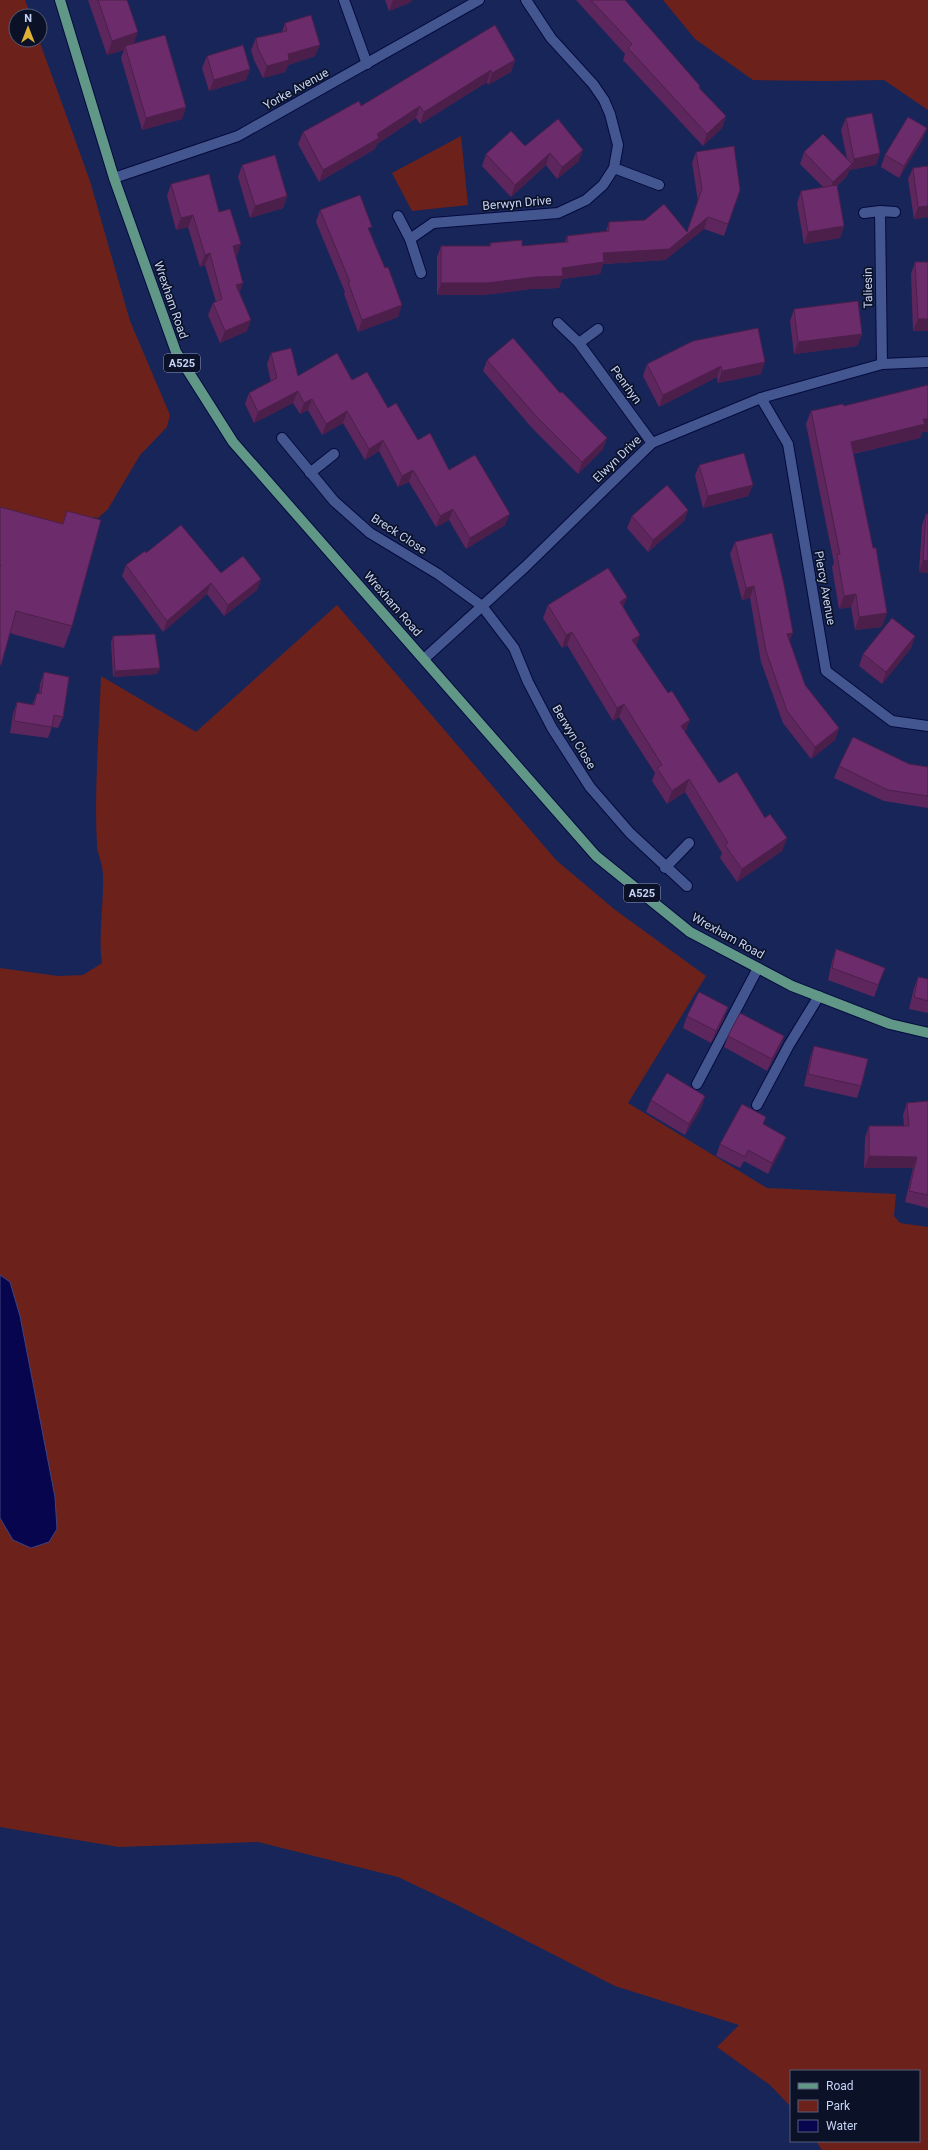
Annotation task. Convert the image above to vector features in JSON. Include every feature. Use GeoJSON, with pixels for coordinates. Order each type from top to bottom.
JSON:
{"type":"FeatureCollection","features":[{"type":"Feature","properties":{"kind":"main road","name":"Wrexham Road"},"geometry":{"type":"LineString","coordinates":[[60,0],[114,178],[176,352],[229,436],[596,856],[690,932],[792,986],[890,1024],[928,1034]]}},
{"type":"Feature","properties":{"kind":"street"},"geometry":{"type":"LineString","coordinates":[[344,0],[367,64]]}},
{"type":"Feature","properties":{"kind":"street","name":"Yorke Avenue"},"geometry":{"type":"LineString","coordinates":[[114,178],[238,136],[479,0]]}},
{"type":"Feature","properties":{"kind":"street","name":"Berwyn Drive"},"geometry":{"type":"LineString","coordinates":[[410,239],[433,223],[558,213],[586,200],[603,185],[614,168],[618,145],[610,114],[604,100],[593,84],[547,33],[526,0]]}},
{"type":"Feature","properties":{"kind":"street"},"geometry":{"type":"LineString","coordinates":[[614,168],[659,185]]}},
{"type":"Feature","properties":{"kind":"street"},"geometry":{"type":"LineString","coordinates":[[864,213],[880,211],[895,212]]}},
{"type":"Feature","properties":{"kind":"street","name":"Taliesin"},"geometry":{"type":"LineString","coordinates":[[880,211],[882,364]]}},
{"type":"Feature","properties":{"kind":"street"},"geometry":{"type":"LineString","coordinates":[[398,216],[410,239],[421,273]]}},
{"type":"Feature","properties":{"kind":"street","name":"Penrhyn"},"geometry":{"type":"LineString","coordinates":[[558,323],[579,343],[652,442]]}},
{"type":"Feature","properties":{"kind":"street"},"geometry":{"type":"LineString","coordinates":[[579,343],[598,329]]}},
{"type":"Feature","properties":{"kind":"street","name":"Elwyn Drive"},"geometry":{"type":"LineString","coordinates":[[424,659],[525,567],[652,442],[761,398],[882,364],[928,362]]}},
{"type":"Feature","properties":{"kind":"street","name":"Piercy Avenue"},"geometry":{"type":"LineString","coordinates":[[761,398],[788,444],[826,671],[892,721],[928,726]]}},
{"type":"Feature","properties":{"kind":"street","name":"Breck Close"},"geometry":{"type":"LineString","coordinates":[[282,438],[334,501],[370,533],[438,574],[482,606]]}},
{"type":"Feature","properties":{"kind":"street"},"geometry":{"type":"LineString","coordinates":[[310,473],[334,454]]}},
{"type":"Feature","properties":{"kind":"street","name":"Berwyn Close"},"geometry":{"type":"LineString","coordinates":[[482,606],[514,648],[528,682],[552,728],[590,787],[630,833],[665,868],[687,886]]}},
{"type":"Feature","properties":{"kind":"street"},"geometry":{"type":"LineString","coordinates":[[665,868],[689,843]]}},
{"type":"Feature","properties":{"kind":"street"},"geometry":{"type":"LineString","coordinates":[[697,1084],[758,968]]}},
{"type":"Feature","properties":{"kind":"street"},"geometry":{"type":"LineString","coordinates":[[758,1106],[789,1045],[819,996]]}},
{"type":"Feature","properties":{"kind":"green space"},"geometry":{"type":"Polygon","coordinates":[[[0,0],[25,0],[28,8],[8,8],[8,48],[42,48],[90,181],[130,321],[170,415],[167,427],[140,455],[108,509],[98,518],[94,517],[85,540],[0,531],[0,0]]]}},
{"type":"Feature","properties":{"kind":"green space"},"geometry":{"type":"Polygon","coordinates":[[[663,0],[928,0],[928,110],[884,80],[753,80],[695,39],[663,0]]]}},
{"type":"Feature","properties":{"kind":"green space"},"geometry":{"type":"Polygon","coordinates":[[[461,136],[468,205],[412,211],[392,173],[461,136]]]}},
{"type":"Feature","properties":{"kind":"green space"},"geometry":{"type":"Polygon","coordinates":[[[337,605],[556,860],[614,909],[706,976],[628,1103],[767,1188],[896,1194],[894,1216],[900,1223],[928,1227],[928,2150],[822,2150],[817,2142],[920,2142],[920,2070],[790,2070],[790,2106],[770,2085],[717,2047],[739,2025],[615,1986],[457,1905],[398,1877],[258,1842],[119,1847],[0,1827],[0,1518],[13,1540],[55,1497],[20,1316],[10,1282],[0,1275],[0,968],[58,976],[83,975],[102,963],[101,930],[103,876],[97,846],[96,825],[101,676],[196,732],[337,605]]]}},
{"type":"Feature","properties":{"kind":"water"},"geometry":{"type":"Polygon","coordinates":[[[0,1275],[10,1282],[20,1316],[55,1497],[57,1529],[49,1542],[31,1548],[13,1540],[0,1518],[0,1275]]]}},
{"type":"Feature","properties":{"kind":"building"},"geometry":{"type":"Polygon","coordinates":[[[98,0],[127,0],[138,32],[112,41],[98,0]]]}},
{"type":"Feature","properties":{"kind":"building"},"geometry":{"type":"Polygon","coordinates":[[[591,0],[625,0],[700,86],[699,88],[726,116],[707,134],[628,48],[632,44],[591,0]]]}},
{"type":"Feature","properties":{"kind":"building"},"geometry":{"type":"Polygon","coordinates":[[[311,15],[320,45],[288,54],[289,60],[267,66],[258,49],[256,38],[287,31],[285,23],[311,15]]]}},
{"type":"Feature","properties":{"kind":"building"},"geometry":{"type":"Polygon","coordinates":[[[495,25],[515,60],[492,73],[491,70],[424,112],[420,106],[377,134],[379,138],[323,170],[303,132],[359,101],[361,106],[495,25]]]}},
{"type":"Feature","properties":{"kind":"building"},"geometry":{"type":"Polygon","coordinates":[[[165,35],[186,107],[146,118],[125,46],[165,35]]]}},
{"type":"Feature","properties":{"kind":"building"},"geometry":{"type":"Polygon","coordinates":[[[243,45],[250,69],[214,80],[207,56],[243,45]]]}},
{"type":"Feature","properties":{"kind":"building"},"geometry":{"type":"Polygon","coordinates":[[[872,113],[880,153],[854,159],[846,118],[872,113]]]}},
{"type":"Feature","properties":{"kind":"building"},"geometry":{"type":"Polygon","coordinates":[[[908,117],[927,128],[904,166],[885,155],[908,117]]]}},
{"type":"Feature","properties":{"kind":"building"},"geometry":{"type":"Polygon","coordinates":[[[558,119],[583,150],[562,167],[550,153],[515,185],[486,154],[511,131],[525,146],[558,119]]]}},
{"type":"Feature","properties":{"kind":"building"},"geometry":{"type":"Polygon","coordinates":[[[823,134],[852,164],[833,182],[804,152],[823,134]]]}},
{"type":"Feature","properties":{"kind":"building"},"geometry":{"type":"Polygon","coordinates":[[[734,146],[740,190],[728,224],[708,217],[669,249],[603,253],[604,262],[562,268],[563,276],[535,277],[487,283],[441,283],[441,246],[491,246],[490,243],[522,240],[522,246],[568,242],[567,236],[609,231],[609,222],[645,220],[664,204],[687,232],[702,189],[696,152],[734,146]]]}},
{"type":"Feature","properties":{"kind":"building"},"geometry":{"type":"Polygon","coordinates":[[[275,155],[287,196],[255,206],[242,165],[275,155]]]}},
{"type":"Feature","properties":{"kind":"building"},"geometry":{"type":"Polygon","coordinates":[[[928,166],[928,206],[918,207],[913,168],[928,166]]]}},
{"type":"Feature","properties":{"kind":"building"},"geometry":{"type":"Polygon","coordinates":[[[209,174],[219,212],[230,209],[241,244],[233,246],[243,283],[236,285],[251,320],[225,331],[213,303],[222,299],[210,253],[205,255],[193,215],[181,218],[171,184],[209,174]]]}},
{"type":"Feature","properties":{"kind":"building"},"geometry":{"type":"Polygon","coordinates":[[[837,185],[844,226],[808,232],[801,191],[837,185]]]}},
{"type":"Feature","properties":{"kind":"building"},"geometry":{"type":"Polygon","coordinates":[[[360,195],[372,227],[368,228],[385,268],[388,267],[402,305],[362,320],[348,282],[350,282],[320,210],[360,195]]]}},
{"type":"Feature","properties":{"kind":"building"},"geometry":{"type":"Polygon","coordinates":[[[915,262],[928,262],[928,319],[918,319],[915,262]]]}},
{"type":"Feature","properties":{"kind":"building"},"geometry":{"type":"Polygon","coordinates":[[[858,301],[862,334],[798,342],[794,309],[858,301]]]}},
{"type":"Feature","properties":{"kind":"building"},"geometry":{"type":"Polygon","coordinates":[[[758,328],[765,362],[722,371],[721,366],[663,395],[647,364],[693,341],[758,328]]]}},
{"type":"Feature","properties":{"kind":"building"},"geometry":{"type":"Polygon","coordinates":[[[513,338],[560,393],[562,392],[607,438],[582,462],[536,416],[487,360],[513,338]]]}},
{"type":"Feature","properties":{"kind":"building"},"geometry":{"type":"Polygon","coordinates":[[[291,348],[298,376],[337,353],[352,380],[367,372],[388,408],[396,403],[418,440],[430,433],[449,470],[475,455],[510,514],[470,538],[453,509],[440,516],[413,470],[402,476],[383,440],[369,449],[347,411],[326,424],[312,399],[304,403],[298,391],[258,412],[249,393],[277,378],[271,353],[291,348]]]}},
{"type":"Feature","properties":{"kind":"building"},"geometry":{"type":"Polygon","coordinates":[[[928,385],[928,419],[923,419],[925,424],[851,442],[873,548],[876,548],[887,613],[859,617],[856,594],[844,596],[837,554],[840,554],[811,411],[843,404],[844,406],[928,385]]]}},
{"type":"Feature","properties":{"kind":"building"},"geometry":{"type":"Polygon","coordinates":[[[744,453],[753,485],[708,496],[699,465],[744,453]]]}},
{"type":"Feature","properties":{"kind":"building"},"geometry":{"type":"Polygon","coordinates":[[[667,485],[688,510],[653,540],[632,516],[667,485]]]}},
{"type":"Feature","properties":{"kind":"building"},"geometry":{"type":"Polygon","coordinates":[[[0,507],[63,524],[67,511],[101,520],[72,626],[16,611],[1,665],[0,664],[0,507]]]}},
{"type":"Feature","properties":{"kind":"building"},"geometry":{"type":"Polygon","coordinates":[[[926,514],[928,514],[928,561],[923,560],[926,514]]]}},
{"type":"Feature","properties":{"kind":"building"},"geometry":{"type":"Polygon","coordinates":[[[181,525],[221,573],[243,556],[261,579],[228,605],[211,583],[167,621],[126,565],[145,551],[146,553],[181,525]]]}},
{"type":"Feature","properties":{"kind":"building"},"geometry":{"type":"Polygon","coordinates":[[[772,533],[793,633],[787,634],[805,685],[839,728],[815,747],[787,711],[766,651],[754,586],[746,588],[735,542],[772,533]]]}},
{"type":"Feature","properties":{"kind":"building"},"geometry":{"type":"Polygon","coordinates":[[[608,568],[627,597],[620,602],[640,635],[632,640],[668,693],[672,691],[690,720],[681,726],[719,783],[737,772],[765,818],[770,814],[787,838],[742,869],[725,845],[728,843],[689,779],[672,791],[657,768],[662,765],[624,704],[617,708],[572,632],[566,635],[548,605],[608,568]]]}},
{"type":"Feature","properties":{"kind":"building"},"geometry":{"type":"Polygon","coordinates":[[[892,618],[915,636],[886,672],[863,654],[892,618]]]}},
{"type":"Feature","properties":{"kind":"building"},"geometry":{"type":"Polygon","coordinates":[[[155,634],[160,668],[115,671],[113,636],[155,634]]]}},
{"type":"Feature","properties":{"kind":"building"},"geometry":{"type":"Polygon","coordinates":[[[44,672],[69,677],[63,717],[54,715],[52,727],[14,721],[17,702],[34,705],[37,693],[41,694],[44,672]]]}},
{"type":"Feature","properties":{"kind":"building"},"geometry":{"type":"Polygon","coordinates":[[[853,737],[909,764],[928,767],[928,796],[888,790],[839,766],[853,737]]]}},
{"type":"Feature","properties":{"kind":"building"},"geometry":{"type":"Polygon","coordinates":[[[836,949],[885,968],[878,985],[832,968],[836,949]]]}},
{"type":"Feature","properties":{"kind":"building"},"geometry":{"type":"Polygon","coordinates":[[[918,977],[928,979],[928,1001],[914,997],[918,977]]]}},
{"type":"Feature","properties":{"kind":"building"},"geometry":{"type":"Polygon","coordinates":[[[699,992],[728,1007],[716,1031],[687,1016],[699,992]]]}},
{"type":"Feature","properties":{"kind":"building"},"geometry":{"type":"Polygon","coordinates":[[[740,1013],[784,1036],[772,1059],[728,1036],[740,1013]]]}},
{"type":"Feature","properties":{"kind":"building"},"geometry":{"type":"Polygon","coordinates":[[[814,1046],[868,1059],[861,1086],[808,1074],[814,1046]]]}},
{"type":"Feature","properties":{"kind":"building"},"geometry":{"type":"Polygon","coordinates":[[[667,1073],[705,1096],[689,1124],[651,1100],[667,1073]]]}},
{"type":"Feature","properties":{"kind":"building"},"geometry":{"type":"Polygon","coordinates":[[[928,1101],[928,1195],[909,1191],[917,1157],[869,1156],[869,1126],[909,1126],[907,1103],[928,1101]]]}},
{"type":"Feature","properties":{"kind":"building"},"geometry":{"type":"Polygon","coordinates":[[[742,1104],[766,1117],[763,1124],[786,1137],[772,1163],[748,1150],[745,1157],[720,1144],[742,1104]]]}}]}
